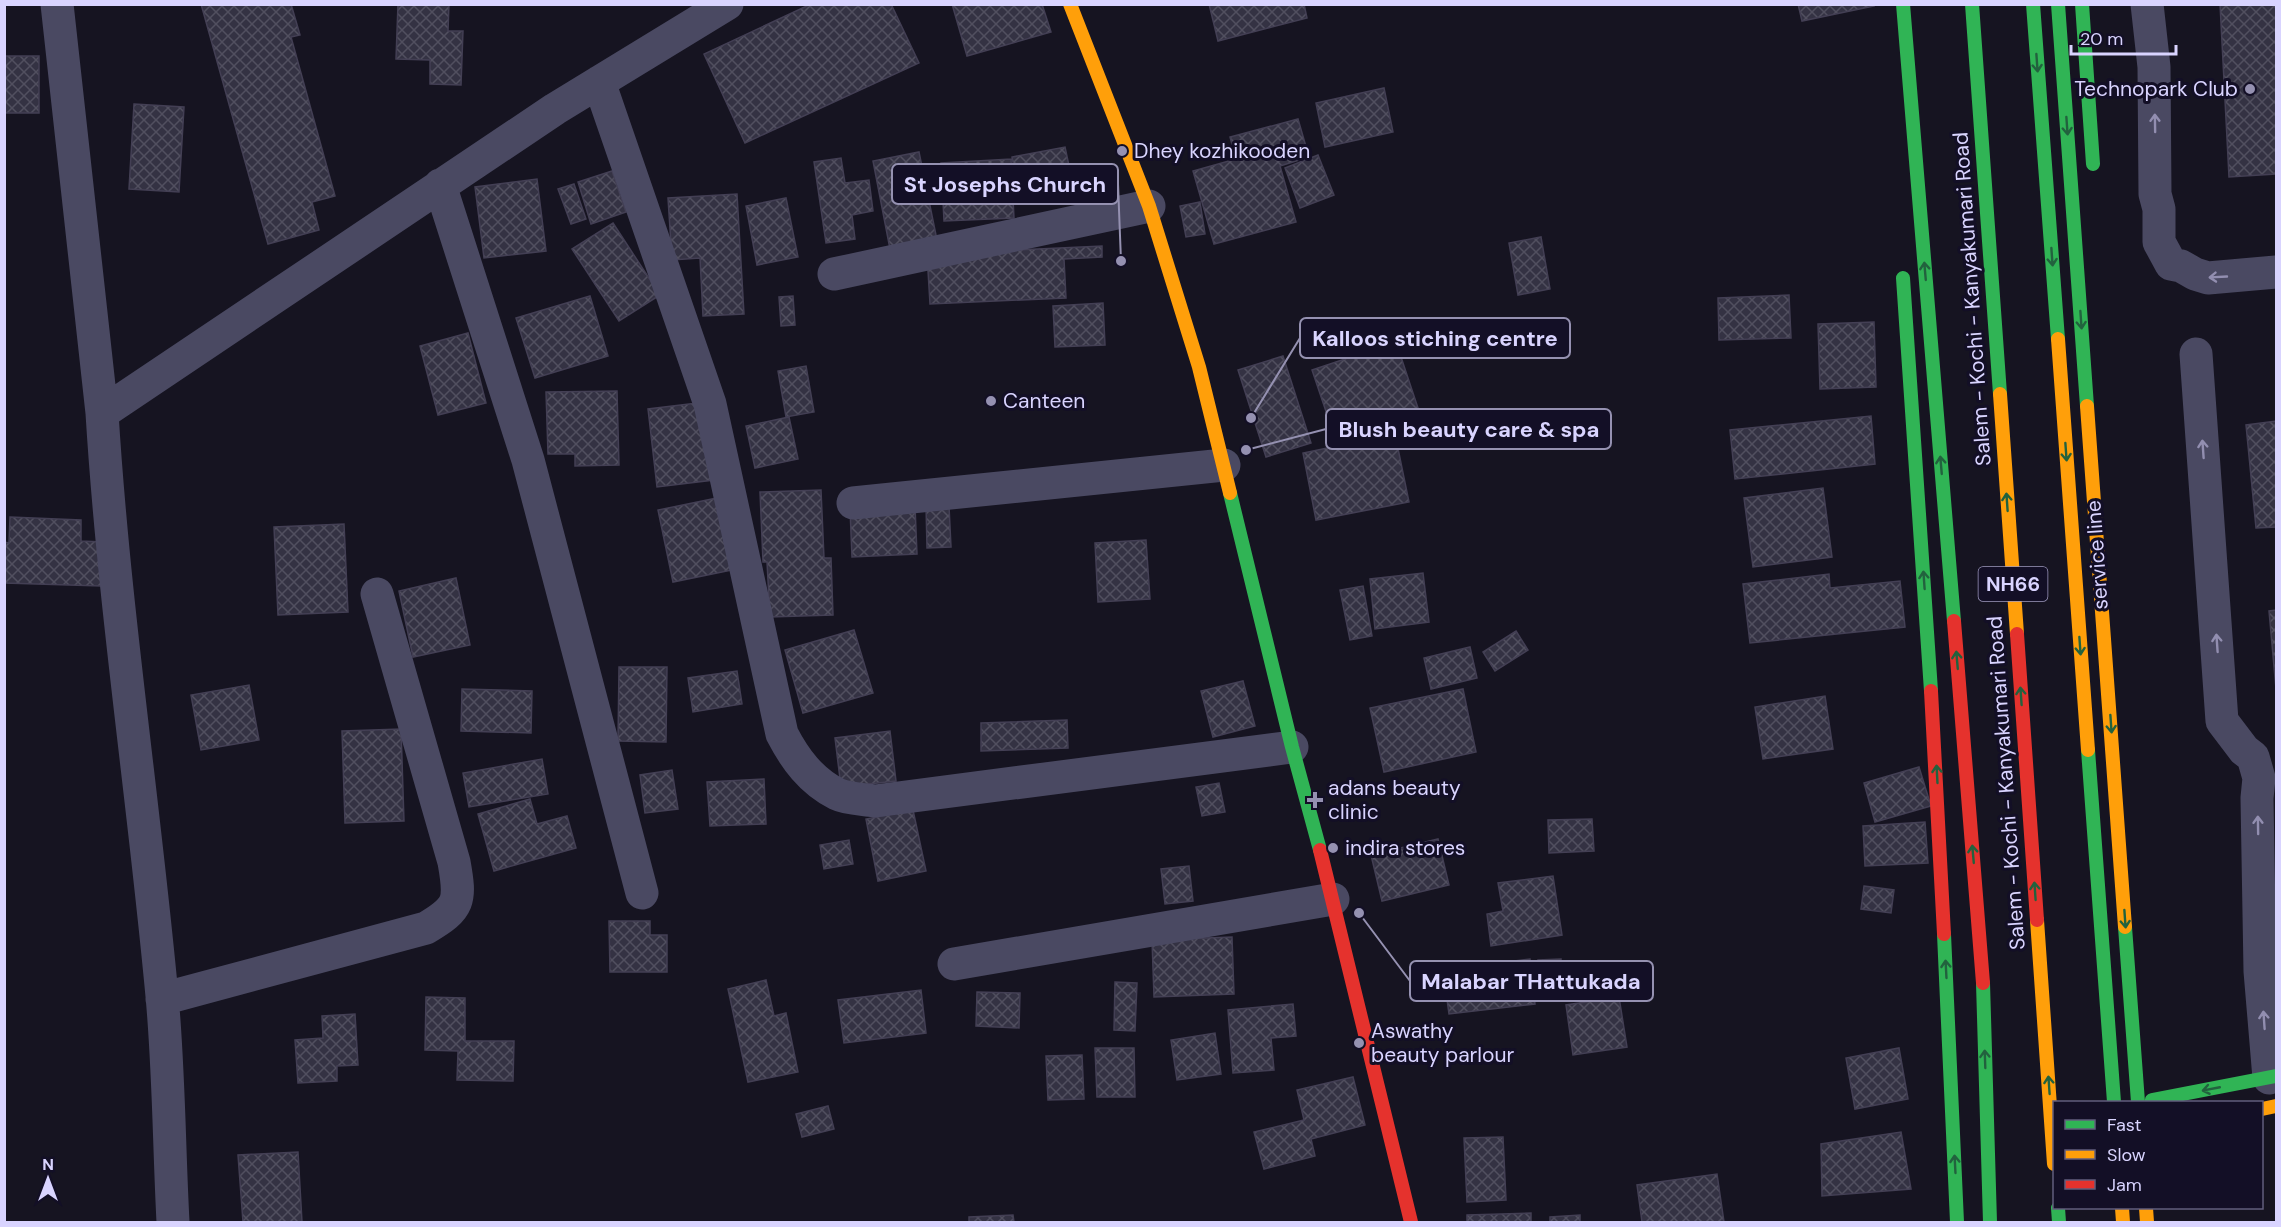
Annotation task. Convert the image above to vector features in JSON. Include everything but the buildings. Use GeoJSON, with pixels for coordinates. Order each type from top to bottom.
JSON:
{"type":"FeatureCollection","features":[{"type":"Feature","properties":{"kind":"main road"},"geometry":{"type":"LineString","coordinates":[[1070,4],[1149,206],[1199,367],[1292,747],[1333,899],[1411,1222]]}},
{"type":"Feature","properties":{"kind":"main road"},"geometry":{"type":"LineString","coordinates":[[1903,4],[1982,954],[1990,1222]]}},
{"type":"Feature","properties":{"kind":"main road","name":"Salem - Kochi - Kanyakumari Road"},"geometry":{"type":"LineString","coordinates":[[1972,4],[2053,1136]]}},
{"type":"Feature","properties":{"kind":"main road","name":"NH66"},"geometry":{"type":"LineString","coordinates":[[2033,4],[2114,1101]]}},
{"type":"Feature","properties":{"kind":"main road"},"geometry":{"type":"LineString","coordinates":[[2058,4],[2149,1098],[2274,1087]]}},
{"type":"Feature","properties":{"kind":"main road"},"geometry":{"type":"LineString","coordinates":[[2082,4],[2094,184]]}},
{"type":"Feature","properties":{"kind":"main road"},"geometry":{"type":"LineString","coordinates":[[1902,264],[1936,760],[1957,1222]]}},
{"type":"Feature","properties":{"kind":"main road"},"geometry":{"type":"LineString","coordinates":[[2263,1107],[2274,1087]]}},
{"type":"Feature","properties":{"kind":"street"},"geometry":{"type":"LineString","coordinates":[[57,4],[102,413],[114,572],[141,794],[162,999],[173,1222]]}},
{"type":"Feature","properties":{"kind":"street"},"geometry":{"type":"LineString","coordinates":[[102,413],[440,185],[598,82],[727,4]]}},
{"type":"Feature","properties":{"kind":"street"},"geometry":{"type":"LineString","coordinates":[[2147,4],[2154,67],[2155,194],[2159,209],[2160,246],[2171,264],[2205,277],[2277,272]]}},
{"type":"Feature","properties":{"kind":"street"},"geometry":{"type":"LineString","coordinates":[[598,82],[710,404],[782,734],[796,759],[816,779],[838,795],[875,801],[1292,747]]}},
{"type":"Feature","properties":{"kind":"street"},"geometry":{"type":"LineString","coordinates":[[440,185],[528,460],[642,893]]}},
{"type":"Feature","properties":{"kind":"street"},"geometry":{"type":"LineString","coordinates":[[834,274],[1149,206]]}},
{"type":"Feature","properties":{"kind":"street"},"geometry":{"type":"LineString","coordinates":[[2196,354],[2222,721],[2244,750],[2253,757],[2259,778],[2257,798],[2260,970],[2274,1087]]}},
{"type":"Feature","properties":{"kind":"street"},"geometry":{"type":"LineString","coordinates":[[853,503],[1224,465]]}},
{"type":"Feature","properties":{"kind":"street"},"geometry":{"type":"LineString","coordinates":[[162,999],[426,928],[447,916],[457,902],[458,883],[454,862],[377,594]]}},
{"type":"Feature","properties":{"kind":"street"},"geometry":{"type":"LineString","coordinates":[[954,964],[1333,899]]}},
{"type":"Feature","properties":{"kind":"traffic: fast"},"geometry":{"type":"LineString","coordinates":[[1903,4],[1954,621]]}},
{"type":"Feature","properties":{"kind":"traffic: fast"},"geometry":{"type":"LineString","coordinates":[[1972,4],[2000,394]]}},
{"type":"Feature","properties":{"kind":"traffic: fast"},"geometry":{"type":"LineString","coordinates":[[2033,4],[2058,339]]}},
{"type":"Feature","properties":{"kind":"traffic: fast"},"geometry":{"type":"LineString","coordinates":[[2058,4],[2087,406]]}},
{"type":"Feature","properties":{"kind":"traffic: fast"},"geometry":{"type":"LineString","coordinates":[[2082,4],[2093,164]]}},
{"type":"Feature","properties":{"kind":"traffic: fast"},"geometry":{"type":"LineString","coordinates":[[1903,278],[1931,691]]}},
{"type":"Feature","properties":{"kind":"traffic: fast"},"geometry":{"type":"LineString","coordinates":[[1230,493],[1292,747],[1320,850]]}},
{"type":"Feature","properties":{"kind":"traffic: fast"},"geometry":{"type":"LineString","coordinates":[[2088,750],[2114,1101]]}},
{"type":"Feature","properties":{"kind":"traffic: fast"},"geometry":{"type":"LineString","coordinates":[[2125,927],[2138,1101]]}},
{"type":"Feature","properties":{"kind":"traffic: fast"},"geometry":{"type":"LineString","coordinates":[[1944,934],[1957,1222]]}},
{"type":"Feature","properties":{"kind":"traffic: fast"},"geometry":{"type":"LineString","coordinates":[[1983,983],[1990,1222]]}},
{"type":"Feature","properties":{"kind":"traffic: fast"},"geometry":{"type":"LineString","coordinates":[[2152,1100],[2276,1076]]}},
{"type":"Feature","properties":{"kind":"traffic: fast"},"geometry":{"type":"LineString","coordinates":[[2058,1209],[2059,1222]]}},
{"type":"Feature","properties":{"kind":"traffic: slow"},"geometry":{"type":"LineString","coordinates":[[1070,4],[1149,206],[1199,367],[1230,493]]}},
{"type":"Feature","properties":{"kind":"traffic: slow"},"geometry":{"type":"LineString","coordinates":[[2058,339],[2088,750]]}},
{"type":"Feature","properties":{"kind":"traffic: slow"},"geometry":{"type":"LineString","coordinates":[[2000,394],[2017,634]]}},
{"type":"Feature","properties":{"kind":"traffic: slow"},"geometry":{"type":"LineString","coordinates":[[2087,406],[2125,927]]}},
{"type":"Feature","properties":{"kind":"traffic: slow"},"geometry":{"type":"LineString","coordinates":[[2037,920],[2053,1150]]}},
{"type":"Feature","properties":{"kind":"traffic: slow"},"geometry":{"type":"LineString","coordinates":[[2263,1109],[2276,1106]]}},
{"type":"Feature","properties":{"kind":"traffic: slow"},"geometry":{"type":"LineString","coordinates":[[2122,1209],[2123,1222]]}},
{"type":"Feature","properties":{"kind":"traffic: slow"},"geometry":{"type":"LineString","coordinates":[[2146,1209],[2147,1222]]}},
{"type":"Feature","properties":{"kind":"traffic: jam"},"geometry":{"type":"LineString","coordinates":[[1954,621],[1983,983]]}},
{"type":"Feature","properties":{"kind":"traffic: jam"},"geometry":{"type":"LineString","coordinates":[[2017,634],[2037,920]]}},
{"type":"Feature","properties":{"kind":"traffic: jam"},"geometry":{"type":"LineString","coordinates":[[1931,691],[1944,934]]}},
{"type":"Feature","properties":{"kind":"traffic: jam"},"geometry":{"type":"LineString","coordinates":[[1320,850],[1411,1222]]}},
{"type":"Feature","properties":{"kind":"place","name":"Technopark Club"},"geometry":{"type":"Point","coordinates":[2250,89]}},
{"type":"Feature","properties":{"kind":"place","name":"Dhey kozhikooden"},"geometry":{"type":"Point","coordinates":[1122,151]}},
{"type":"Feature","properties":{"kind":"place","name":"St Josephs Church"},"geometry":{"type":"Point","coordinates":[1121,261]}},
{"type":"Feature","properties":{"kind":"place","name":"Canteen"},"geometry":{"type":"Point","coordinates":[991,401]}},
{"type":"Feature","properties":{"kind":"place","name":"Kalloos stiching centre"},"geometry":{"type":"Point","coordinates":[1251,418]}},
{"type":"Feature","properties":{"kind":"place","name":"Blush beauty care & spa"},"geometry":{"type":"Point","coordinates":[1246,450]}},
{"type":"Feature","properties":{"kind":"place","name":"adans beauty clinic"},"geometry":{"type":"Point","coordinates":[1315,800]}},
{"type":"Feature","properties":{"kind":"place","name":"indira stores"},"geometry":{"type":"Point","coordinates":[1333,848]}},
{"type":"Feature","properties":{"kind":"place","name":"Malabar THattukada"},"geometry":{"type":"Point","coordinates":[1359,913]}},
{"type":"Feature","properties":{"kind":"place","name":"Aswathy beauty parlour"},"geometry":{"type":"Point","coordinates":[1359,1043]}}]}
